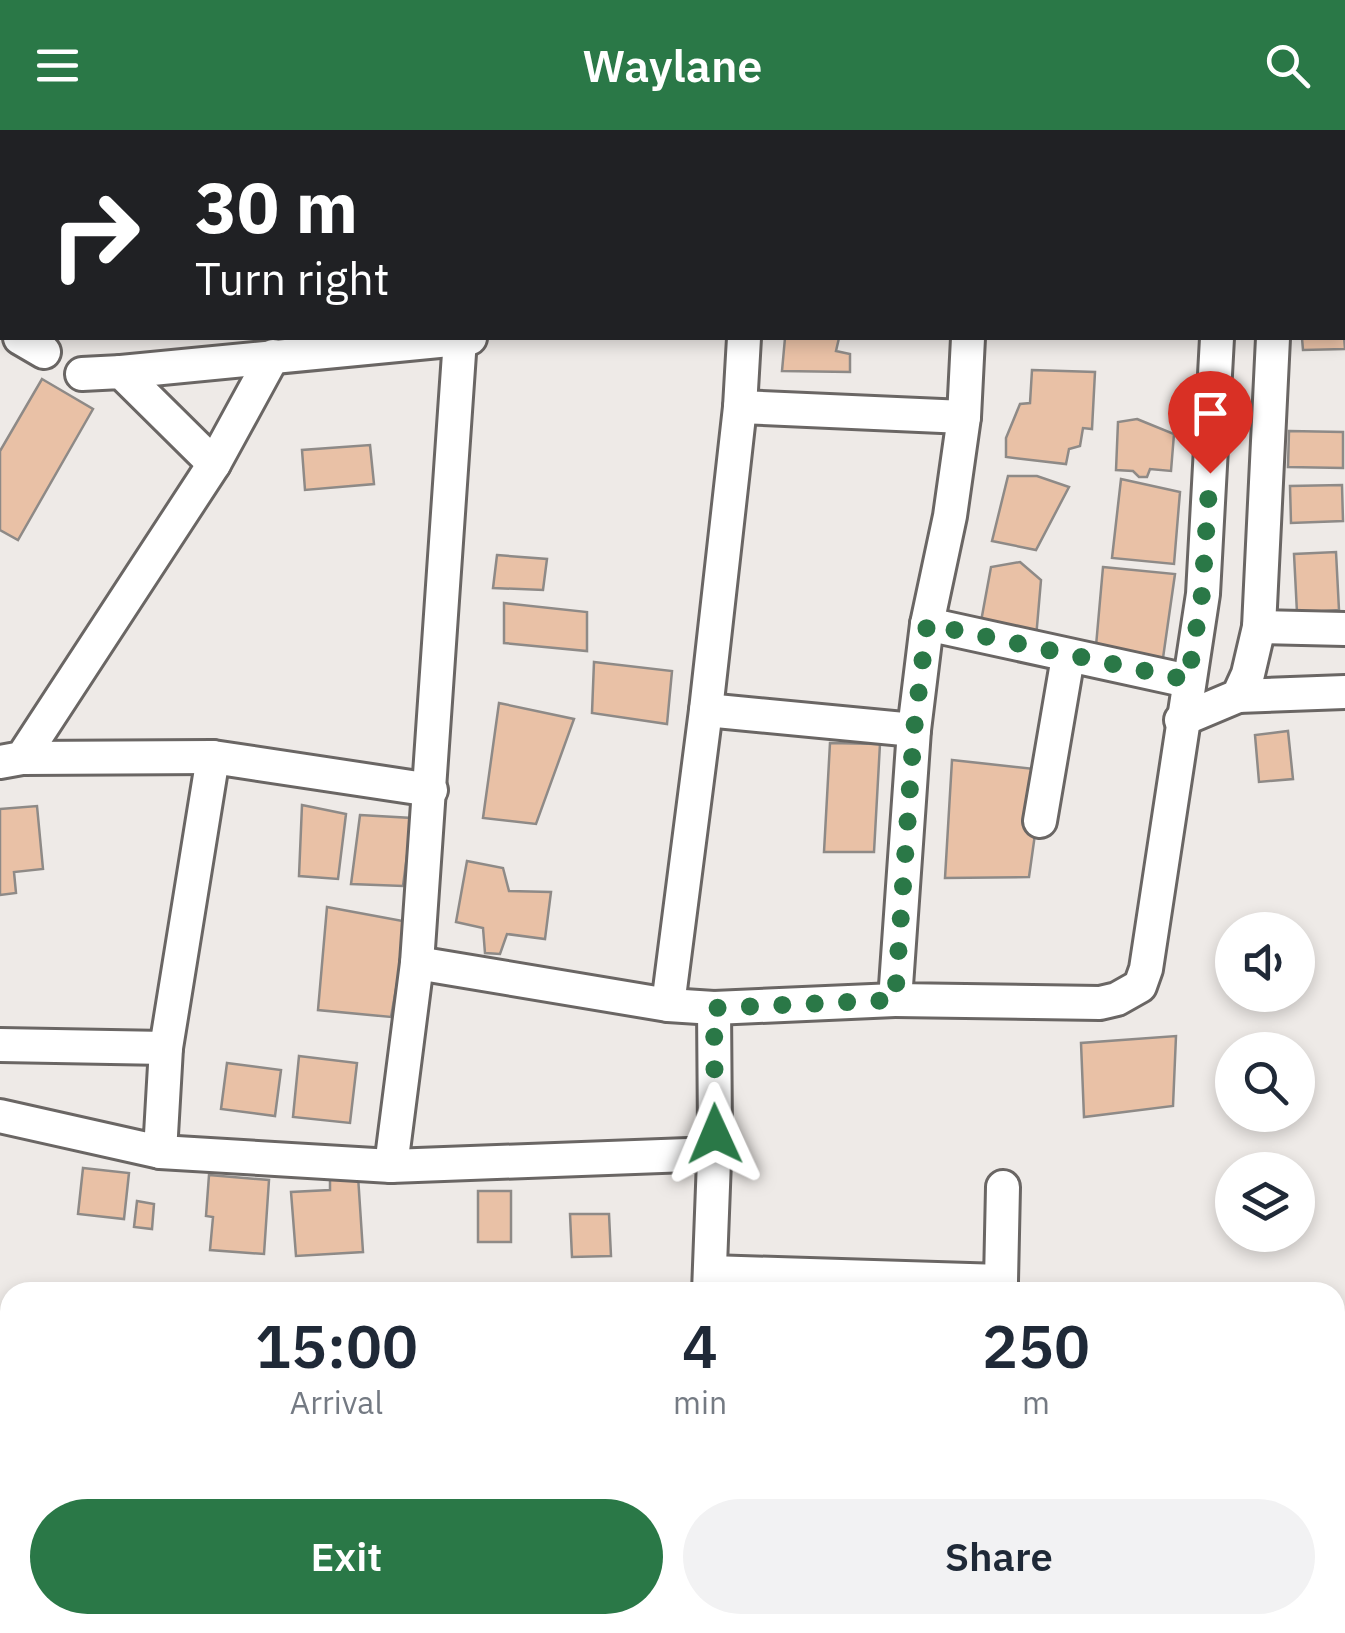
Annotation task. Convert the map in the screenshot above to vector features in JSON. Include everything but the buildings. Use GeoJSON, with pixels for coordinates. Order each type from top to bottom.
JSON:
{"type":"FeatureCollection","features":[{"type":"Feature","properties":{"kind":"street"},"geometry":{"type":"LineString","coordinates":[[82,374],[444,340]]}},
{"type":"Feature","properties":{"kind":"street"},"geometry":{"type":"LineString","coordinates":[[390,1166],[417,963],[465,340]]}},
{"type":"Feature","properties":{"kind":"street"},"geometry":{"type":"LineString","coordinates":[[668,1005],[706,710],[744,340]]}},
{"type":"Feature","properties":{"kind":"street"},"geometry":{"type":"LineString","coordinates":[[895,1000],[914,730],[927,624],[950,516],[964,416],[968,340]]}},
{"type":"Feature","properties":{"kind":"street"},"geometry":{"type":"LineString","coordinates":[[417,963],[668,1005],[714,1008],[895,1000],[1100,1004],[1117,1000],[1140,986],[1146,968],[1202,594],[1217,340]]}},
{"type":"Feature","properties":{"kind":"street"},"geometry":{"type":"LineString","coordinates":[[1238,696],[1248,674],[1259,626],[1273,340]]}},
{"type":"Feature","properties":{"kind":"street"},"geometry":{"type":"LineString","coordinates":[[11,760],[214,464],[274,356]]}},
{"type":"Feature","properties":{"kind":"street"},"geometry":{"type":"LineString","coordinates":[[122,372],[214,464]]}},
{"type":"Feature","properties":{"kind":"street"},"geometry":{"type":"LineString","coordinates":[[740,407],[964,416]]}},
{"type":"Feature","properties":{"kind":"street"},"geometry":{"type":"LineString","coordinates":[[927,624],[1188,680]]}},
{"type":"Feature","properties":{"kind":"street"},"geometry":{"type":"LineString","coordinates":[[1259,626],[1345,629]]}},
{"type":"Feature","properties":{"kind":"street"},"geometry":{"type":"LineString","coordinates":[[1040,821],[1068,657]]}},
{"type":"Feature","properties":{"kind":"street"},"geometry":{"type":"LineString","coordinates":[[1181,720],[1238,696],[1345,692]]}},
{"type":"Feature","properties":{"kind":"street"},"geometry":{"type":"LineString","coordinates":[[706,710],[914,730]]}},
{"type":"Feature","properties":{"kind":"street"},"geometry":{"type":"LineString","coordinates":[[11,760],[213,758],[431,790]]}},
{"type":"Feature","properties":{"kind":"street"},"geometry":{"type":"LineString","coordinates":[[160,1152],[166,1048],[213,758]]}},
{"type":"Feature","properties":{"kind":"street"},"geometry":{"type":"LineString","coordinates":[[714,1008],[715,1154],[710,1282],[1001,1280],[1003,1187]]}},
{"type":"Feature","properties":{"kind":"street"},"geometry":{"type":"LineString","coordinates":[[0,1046],[166,1048]]}},
{"type":"Feature","properties":{"kind":"street"},"geometry":{"type":"LineString","coordinates":[[0,1116],[160,1152],[390,1166],[715,1154]]}},
{"type":"Feature","properties":{"kind":"route"},"geometry":{"type":"LineString","coordinates":[[715,1134],[714,1008],[895,1000],[914,730],[927,624],[1188,680],[1202,594],[1210,473]]}}]}
